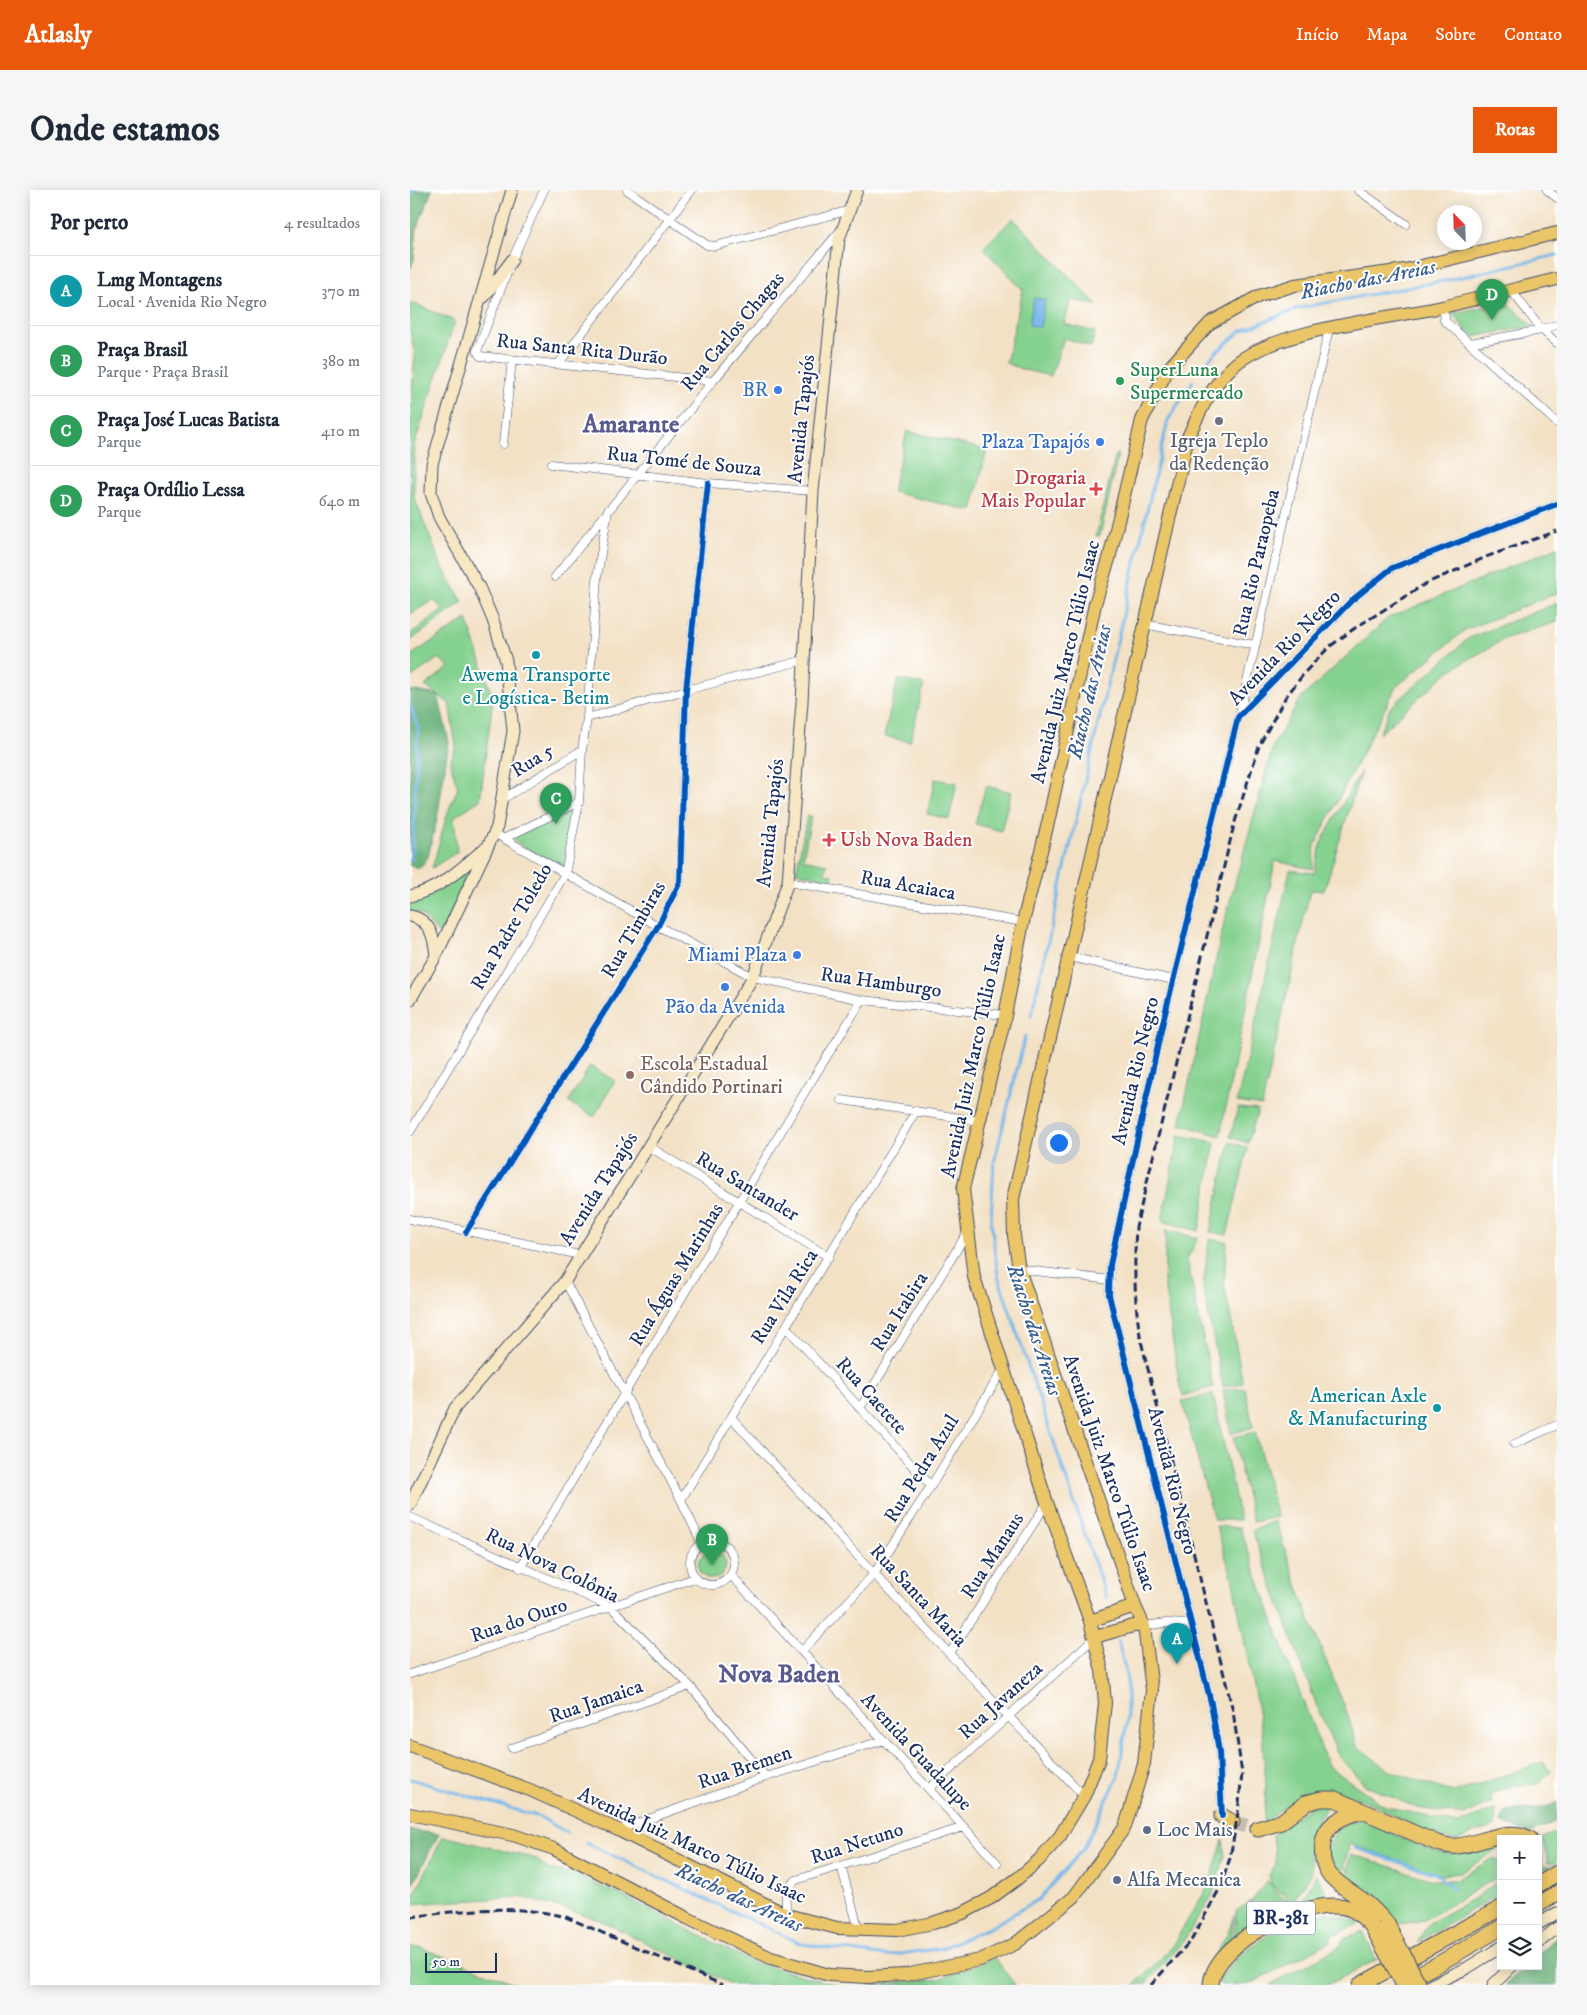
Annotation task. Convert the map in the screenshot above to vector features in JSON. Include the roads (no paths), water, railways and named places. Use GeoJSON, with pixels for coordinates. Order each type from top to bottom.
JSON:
{"type":"FeatureCollection","features":[{"type":"Feature","properties":{"kind":"highway"},"geometry":{"type":"LineString","coordinates":[[1258,1829],[1281,1822],[1306,1803],[1321,1799],[1335,1799],[1437,1843],[1454,1847],[1497,1837]]}},
{"type":"Feature","properties":{"kind":"highway"},"geometry":{"type":"LineString","coordinates":[[1362,1811],[1344,1816],[1332,1825],[1324,1835],[1322,1852],[1324,1865],[1332,1878],[1367,1903],[1418,1985]]}},
{"type":"Feature","properties":{"kind":"highway"},"geometry":{"type":"LineString","coordinates":[[1506,1835],[1523,1835]]}},
{"type":"Feature","properties":{"kind":"highway"},"geometry":{"type":"LineString","coordinates":[[1542,1882],[1557,1873]]}},
{"type":"Feature","properties":{"kind":"highway"},"geometry":{"type":"LineString","coordinates":[[1542,1902],[1557,1893]]}},
{"type":"Feature","properties":{"kind":"highway","name":"BR-381"},"geometry":{"type":"LineString","coordinates":[[1211,1985],[1217,1967],[1229,1953],[1260,1930],[1292,1913],[1318,1906],[1350,1909],[1379,1925]]}},
{"type":"Feature","properties":{"kind":"highway"},"geometry":{"type":"LineString","coordinates":[[1360,1985],[1497,1910]]}},
{"type":"Feature","properties":{"kind":"highway"},"geometry":{"type":"LineString","coordinates":[[1379,1925],[1404,1985]]}},
{"type":"Feature","properties":{"kind":"highway"},"geometry":{"type":"LineString","coordinates":[[1398,1985],[1497,1930]]}},
{"type":"Feature","properties":{"kind":"main road"},"geometry":{"type":"LineString","coordinates":[[410,1000],[436,956],[494,833],[513,731],[506,661],[493,620],[479,587],[439,517],[431,493],[432,464],[512,190]]}},
{"type":"Feature","properties":{"kind":"main road","name":"Avenida Tapajós"},"geometry":{"type":"LineString","coordinates":[[410,1505],[455,1408],[565,1281],[753,977],[788,882],[805,660],[813,491],[839,239],[857,190]]}},
{"type":"Feature","properties":{"kind":"main road","name":"Avenida Juiz Marco Túlio Isaac"},"geometry":{"type":"LineString","coordinates":[[410,1746],[530,1790],[618,1830],[787,1915],[837,1928],[897,1930],[933,1923],[963,1913],[991,1898],[1039,1860],[1060,1836],[1084,1796],[1099,1759],[1105,1703],[1102,1671],[1090,1621],[1047,1503],[974,1277],[963,1189],[1005,1015],[1023,922],[1048,823],[1095,604],[1109,560],[1142,420],[1168,369],[1210,324],[1259,296],[1295,285],[1404,270],[1557,233]]}},
{"type":"Feature","properties":{"kind":"main road"},"geometry":{"type":"LineString","coordinates":[[479,302],[512,260]]}},
{"type":"Feature","properties":{"kind":"main road","name":"Avenida Juiz Marco Túlio Isaac"},"geometry":{"type":"LineString","coordinates":[[410,1814],[513,1835],[554,1849],[687,1918],[771,1958],[829,1975],[866,1978],[905,1975],[980,1960],[1015,1944],[1074,1897],[1125,1827],[1144,1764],[1150,1720],[1152,1682],[1144,1626],[1135,1606],[1019,1269],[1014,1236],[1013,1199],[1188,437],[1210,392],[1233,366],[1260,350],[1307,333],[1442,307],[1557,279]]}},
{"type":"Feature","properties":{"kind":"main road"},"geometry":{"type":"LineString","coordinates":[[410,896],[442,883],[488,846]]}},
{"type":"Feature","properties":{"kind":"main road"},"geometry":{"type":"LineString","coordinates":[[410,916],[417,917],[428,926],[433,935],[436,956]]}},
{"type":"Feature","properties":{"kind":"main road"},"geometry":{"type":"LineString","coordinates":[[1090,1621],[1135,1606]]}},
{"type":"Feature","properties":{"kind":"main road"},"geometry":{"type":"LineString","coordinates":[[1095,1637],[1133,1626],[1144,1626]]}},
{"type":"Feature","properties":{"kind":"main road"},"geometry":{"type":"LineString","coordinates":[[1542,1922],[1557,1913]]}},
{"type":"Feature","properties":{"kind":"main road"},"geometry":{"type":"LineString","coordinates":[[1542,1940],[1557,1928]]}},
{"type":"Feature","properties":{"kind":"main road"},"geometry":{"type":"LineString","coordinates":[[1431,1985],[1467,1968],[1497,1949]]}},
{"type":"Feature","properties":{"kind":"main road"},"geometry":{"type":"LineString","coordinates":[[1493,1985],[1508,1970]]}},
{"type":"Feature","properties":{"kind":"street"},"geometry":{"type":"LineString","coordinates":[[512,260],[544,190]]}},
{"type":"Feature","properties":{"kind":"street"},"geometry":{"type":"LineString","coordinates":[[627,190],[707,245],[715,246],[850,210]]}},
{"type":"Feature","properties":{"kind":"street"},"geometry":{"type":"LineString","coordinates":[[559,363],[692,190]]}},
{"type":"Feature","properties":{"kind":"street"},"geometry":{"type":"LineString","coordinates":[[1358,190],[1406,224]]}},
{"type":"Feature","properties":{"kind":"street"},"geometry":{"type":"LineString","coordinates":[[1546,190],[1557,198]]}},
{"type":"Feature","properties":{"kind":"street","name":"Rua Carlos Chagas"},"geometry":{"type":"LineString","coordinates":[[555,577],[637,473],[844,227]]}},
{"type":"Feature","properties":{"kind":"street","name":"Rua Santa Rita Durão"},"geometry":{"type":"LineString","coordinates":[[512,260],[477,350],[480,356],[713,381]]}},
{"type":"Feature","properties":{"kind":"street"},"geometry":{"type":"LineString","coordinates":[[1511,290],[1542,330],[1557,343]]}},
{"type":"Feature","properties":{"kind":"street"},"geometry":{"type":"LineString","coordinates":[[1442,307],[1444,320],[1557,423]]}},
{"type":"Feature","properties":{"kind":"street"},"geometry":{"type":"LineString","coordinates":[[1470,343],[1542,330],[1557,324]]}},
{"type":"Feature","properties":{"kind":"street","name":"Rua Rio Paraopeba"},"geometry":{"type":"LineString","coordinates":[[1238,717],[1328,329]]}},
{"type":"Feature","properties":{"kind":"street"},"geometry":{"type":"LineString","coordinates":[[503,444],[512,360]]}},
{"type":"Feature","properties":{"kind":"street","name":"Rua Tomé de Souza"},"geometry":{"type":"LineString","coordinates":[[551,464],[708,483],[813,491]]}},
{"type":"Feature","properties":{"kind":"street","name":"Rua Timbiras"},"geometry":{"type":"LineString","coordinates":[[466,1232],[658,926],[680,882],[686,690],[708,483]]}},
{"type":"Feature","properties":{"kind":"street","name":"Avenida Rio Negro"},"geometry":{"type":"LineString","coordinates":[[1227,1819],[1211,1703],[1109,1295],[1112,1255],[1162,1026],[1238,717],[1351,601],[1392,568],[1557,504]]}},
{"type":"Feature","properties":{"kind":"street","name":"Rua Padre Toledo"},"geometry":{"type":"LineString","coordinates":[[410,1132],[565,874],[579,802],[597,578],[608,510]]}},
{"type":"Feature","properties":{"kind":"street"},"geometry":{"type":"LineString","coordinates":[[1144,624],[1254,645]]}},
{"type":"Feature","properties":{"kind":"street"},"geometry":{"type":"LineString","coordinates":[[587,718],[686,690],[805,660]]}},
{"type":"Feature","properties":{"kind":"street","name":"Rua 5"},"geometry":{"type":"LineString","coordinates":[[501,800],[582,750]]}},
{"type":"Feature","properties":{"kind":"street"},"geometry":{"type":"LineString","coordinates":[[505,838],[579,802]]}},
{"type":"Feature","properties":{"kind":"street","name":"Rua Hamburgo"},"geometry":{"type":"LineString","coordinates":[[494,833],[658,926],[753,977],[862,1000],[1005,1015]]}},
{"type":"Feature","properties":{"kind":"street","name":"Rua Acaiaca"},"geometry":{"type":"LineString","coordinates":[[788,882],[1023,922]]}},
{"type":"Feature","properties":{"kind":"street"},"geometry":{"type":"LineString","coordinates":[[1069,957],[1174,980]]}},
{"type":"Feature","properties":{"kind":"street","name":"Rua Águas Marinhas"},"geometry":{"type":"LineString","coordinates":[[520,1568],[806,1090],[862,1000]]}},
{"type":"Feature","properties":{"kind":"street"},"geometry":{"type":"LineString","coordinates":[[842,1100],[980,1121]]}},
{"type":"Feature","properties":{"kind":"street","name":"Rua Vila Rica"},"geometry":{"type":"LineString","coordinates":[[681,1500],[916,1111]]}},
{"type":"Feature","properties":{"kind":"street","name":"Rua Santander"},"geometry":{"type":"LineString","coordinates":[[648,1146],[741,1201],[829,1257]]}},
{"type":"Feature","properties":{"kind":"street"},"geometry":{"type":"LineString","coordinates":[[410,1219],[580,1256]]}},
{"type":"Feature","properties":{"kind":"street","name":"Rua Itabira"},"geometry":{"type":"LineString","coordinates":[[860,1408],[967,1233]]}},
{"type":"Feature","properties":{"kind":"street"},"geometry":{"type":"LineString","coordinates":[[1019,1269],[1110,1280]]}},
{"type":"Feature","properties":{"kind":"street"},"geometry":{"type":"LineString","coordinates":[[565,1281],[681,1500],[702,1544]]}},
{"type":"Feature","properties":{"kind":"street","name":"Rua Caetete"},"geometry":{"type":"LineString","coordinates":[[786,1327],[931,1486]]}},
{"type":"Feature","properties":{"kind":"street","name":"Rua Pedra Azul"},"geometry":{"type":"LineString","coordinates":[[802,1651],[874,1574],[1004,1368]]}},
{"type":"Feature","properties":{"kind":"street","name":"Rua Santa Maria"},"geometry":{"type":"LineString","coordinates":[[731,1417],[874,1574],[1084,1796]]}},
{"type":"Feature","properties":{"kind":"street"},"geometry":{"type":"LineString","coordinates":[[1514,1444],[1557,1426]]}},
{"type":"Feature","properties":{"kind":"street","name":"Rua Manaus"},"geometry":{"type":"LineString","coordinates":[[950,1653],[1047,1503]]}},
{"type":"Feature","properties":{"kind":"street","name":"Rua Nova Colônia"},"geometry":{"type":"LineString","coordinates":[[410,1517],[520,1568],[611,1607],[690,1686],[766,1777]]}},
{"type":"Feature","properties":{"kind":"street"},"geometry":{"type":"LineString","coordinates":[[716,1542],[728,1548],[734,1561],[731,1575],[714,1586],[695,1578],[690,1560],[696,1548],[702,1544],[716,1542]]}},
{"type":"Feature","properties":{"kind":"street","name":"Avenida Guadalupe"},"geometry":{"type":"LineString","coordinates":[[731,1575],[996,1863]]}},
{"type":"Feature","properties":{"kind":"street","name":"Rua do Ouro"},"geometry":{"type":"LineString","coordinates":[[410,1674],[695,1578]]}},
{"type":"Feature","properties":{"kind":"street"},"geometry":{"type":"LineString","coordinates":[[1144,1626],[1166,1623],[1191,1624]]}},
{"type":"Feature","properties":{"kind":"street","name":"Rua Javaneza"},"geometry":{"type":"LineString","coordinates":[[929,1789],[1095,1637]]}},
{"type":"Feature","properties":{"kind":"street","name":"Rua Jamaica"},"geometry":{"type":"LineString","coordinates":[[512,1748],[690,1686]]}},
{"type":"Feature","properties":{"kind":"street","name":"Rua Bremen"},"geometry":{"type":"LineString","coordinates":[[618,1830],[766,1777],[884,1740]]}},
{"type":"Feature","properties":{"kind":"street","name":"Rua Netuno"},"geometry":{"type":"LineString","coordinates":[[787,1915],[785,1899],[788,1888],[796,1880],[964,1827]]}},
{"type":"Feature","properties":{"kind":"street"},"geometry":{"type":"LineString","coordinates":[[842,1866],[859,1930]]}},
{"type":"Feature","properties":{"kind":"water"},"geometry":{"type":"Polygon","coordinates":[[[1034,298],[1045,300],[1040,327],[1029,325],[1034,298]]]}},
{"type":"Feature","properties":{"kind":"waterway"},"geometry":{"type":"LineString","coordinates":[[410,195],[414,190]]}},
{"type":"Feature","properties":{"kind":"waterway","name":"Riacho das Areias"},"geometry":{"type":"LineString","coordinates":[[1201,369],[1215,353],[1241,331],[1299,308],[1448,280],[1557,255]]}},
{"type":"Feature","properties":{"kind":"waterway","name":"Riacho das Areias"},"geometry":{"type":"LineString","coordinates":[[1031,1016],[1168,420],[1193,381]]}},
{"type":"Feature","properties":{"kind":"waterway"},"geometry":{"type":"LineString","coordinates":[[410,704],[418,727],[412,860]]}},
{"type":"Feature","properties":{"kind":"waterway","name":"Riacho das Areias"},"geometry":{"type":"LineString","coordinates":[[1025,1036],[994,1163],[991,1220],[998,1276],[1106,1597]]}},
{"type":"Feature","properties":{"kind":"waterway","name":"Riacho das Areias"},"geometry":{"type":"LineString","coordinates":[[586,1843],[802,1944],[887,1956],[942,1948],[991,1927],[1039,1899],[1083,1849],[1118,1777],[1127,1721],[1127,1678],[1118,1640]]}},
{"type":"Feature","properties":{"kind":"waterway","name":"Riacho das Areias"},"geometry":{"type":"LineString","coordinates":[[410,1779],[540,1817],[567,1833]]}},
{"type":"Feature","properties":{"kind":"waterway"},"geometry":{"type":"LineString","coordinates":[[1355,1848],[1437,1874],[1453,1889]]}},
{"type":"Feature","properties":{"kind":"tunnel"},"geometry":{"type":"LineString","coordinates":[[1232,1822],[1258,1829]]}},
{"type":"Feature","properties":{"kind":"railway"},"geometry":{"type":"LineString","coordinates":[[1151,1985],[1192,1939],[1220,1888],[1230,1858],[1238,1813],[1242,1774],[1233,1711],[1141,1341],[1137,1313],[1135,1270],[1136,1227],[1234,825],[1259,746],[1285,698],[1306,671],[1329,647],[1355,628],[1425,584],[1486,557],[1557,531]]}},
{"type":"Feature","properties":{"kind":"railway"},"geometry":{"type":"LineString","coordinates":[[410,1917],[469,1910],[508,1909],[566,1917],[723,1985]]}},
{"type":"Feature","properties":{"kind":"place","name":"Praça Ordílio Lessa"},"geometry":{"type":"Point","coordinates":[1492,320]}},
{"type":"Feature","properties":{"kind":"place","name":"SuperLuna Supermercado"},"geometry":{"type":"Point","coordinates":[1120,381]}},
{"type":"Feature","properties":{"kind":"place","name":"BR"},"geometry":{"type":"Point","coordinates":[778,390]}},
{"type":"Feature","properties":{"kind":"place","name":"Igreja Teplo da Redenção"},"geometry":{"type":"Point","coordinates":[1219,421]}},
{"type":"Feature","properties":{"kind":"place","name":"Plaza Tapajós"},"geometry":{"type":"Point","coordinates":[1100,442]}},
{"type":"Feature","properties":{"kind":"place","name":"Drogaria Mais Popular"},"geometry":{"type":"Point","coordinates":[1096,489]}},
{"type":"Feature","properties":{"kind":"place","name":"Awema Transporte e Logística- Betim"},"geometry":{"type":"Point","coordinates":[536,655]}},
{"type":"Feature","properties":{"kind":"place","name":"Praça José Lucas Batista"},"geometry":{"type":"Point","coordinates":[556,824]}},
{"type":"Feature","properties":{"kind":"place","name":"Usb Nova Baden"},"geometry":{"type":"Point","coordinates":[829,840]}},
{"type":"Feature","properties":{"kind":"place","name":"Miami Plaza"},"geometry":{"type":"Point","coordinates":[797,955]}},
{"type":"Feature","properties":{"kind":"place","name":"Pão da Avenida"},"geometry":{"type":"Point","coordinates":[725,987]}},
{"type":"Feature","properties":{"kind":"place","name":"Escola Estadual Cândido Portinari"},"geometry":{"type":"Point","coordinates":[630,1075]}},
{"type":"Feature","properties":{"kind":"place","name":"American Axle & Manufacturing"},"geometry":{"type":"Point","coordinates":[1437,1408]}},
{"type":"Feature","properties":{"kind":"place","name":"Praça Brasil"},"geometry":{"type":"Point","coordinates":[712,1565]}},
{"type":"Feature","properties":{"kind":"place","name":"Lmg Montagens"},"geometry":{"type":"Point","coordinates":[1177,1664]}},
{"type":"Feature","properties":{"kind":"place","name":"Loc Mais"},"geometry":{"type":"Point","coordinates":[1147,1830]}},
{"type":"Feature","properties":{"kind":"place","name":"Alfa Mecanica"},"geometry":{"type":"Point","coordinates":[1117,1880]}},
{"type":"Feature","properties":{"kind":"district","name":"Amarante"},"geometry":{"type":"Point","coordinates":[631,424]}},
{"type":"Feature","properties":{"kind":"district","name":"Nova Baden"},"geometry":{"type":"Point","coordinates":[779,1674]}}]}
